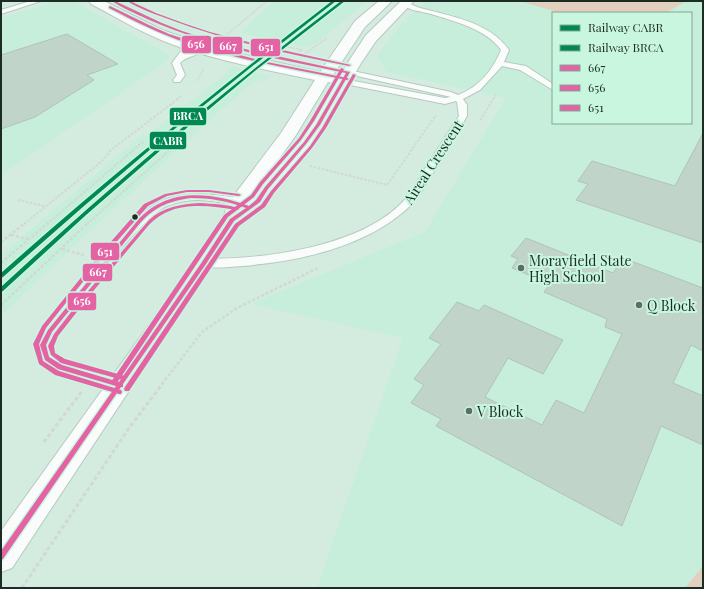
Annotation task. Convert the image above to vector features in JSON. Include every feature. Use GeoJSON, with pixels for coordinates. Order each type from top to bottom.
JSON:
{"type":"FeatureCollection","features":[{"type":"Feature","properties":{"kind":"main road"},"geometry":{"type":"LineString","coordinates":[[95,1],[146,28],[183,43],[202,44],[346,76]]}},
{"type":"Feature","properties":{"kind":"main road"},"geometry":{"type":"LineString","coordinates":[[113,1],[202,44]]}},
{"type":"Feature","properties":{"kind":"main road"},"geometry":{"type":"LineString","coordinates":[[1,557],[121,385],[240,210],[258,173],[288,135],[352,34],[386,1]]}},
{"type":"Feature","properties":{"kind":"main road"},"geometry":{"type":"LineString","coordinates":[[240,210],[258,201],[266,188],[305,143],[318,125],[346,76],[371,38],[406,2]]}},
{"type":"Feature","properties":{"kind":"lane"},"geometry":{"type":"LineString","coordinates":[[1,12],[38,1]]}},
{"type":"Feature","properties":{"kind":"lane"},"geometry":{"type":"LineString","coordinates":[[406,2],[412,8],[476,29],[499,41],[504,46],[505,50],[500,63],[485,83],[459,98]]}},
{"type":"Feature","properties":{"kind":"lane"},"geometry":{"type":"LineString","coordinates":[[394,14],[412,12],[439,16]]}},
{"type":"Feature","properties":{"kind":"lane"},"geometry":{"type":"LineString","coordinates":[[178,80],[181,75],[176,63],[185,51],[183,43]]}},
{"type":"Feature","properties":{"kind":"lane"},"geometry":{"type":"LineString","coordinates":[[179,59],[191,55],[202,44]]}},
{"type":"Feature","properties":{"kind":"lane"},"geometry":{"type":"LineString","coordinates":[[500,63],[523,68],[552,87]]}},
{"type":"Feature","properties":{"kind":"lane","name":"Aireal Crescent"},"geometry":{"type":"LineString","coordinates":[[204,263],[227,264],[291,256],[333,245],[366,233],[403,210],[463,116],[464,106],[459,98],[445,101],[432,99],[346,76]]}},
{"type":"Feature","properties":{"kind":"lane"},"geometry":{"type":"LineString","coordinates":[[121,385],[60,367],[48,358],[43,345],[50,331],[112,254],[148,213],[159,205],[172,200],[209,198],[240,210]]}},
{"type":"Feature","properties":{"kind":"path"},"geometry":{"type":"LineString","coordinates":[[222,38],[267,1]]}},
{"type":"Feature","properties":{"kind":"path"},"geometry":{"type":"LineString","coordinates":[[260,40],[301,49],[302,51],[295,54],[297,56]]}},
{"type":"Feature","properties":{"kind":"path"},"geometry":{"type":"LineString","coordinates":[[301,55],[310,51]]}},
{"type":"Feature","properties":{"kind":"path"},"geometry":{"type":"LineString","coordinates":[[194,84],[207,63]]}},
{"type":"Feature","properties":{"kind":"path"},"geometry":{"type":"LineString","coordinates":[[478,88],[496,94],[479,121]]}},
{"type":"Feature","properties":{"kind":"path"},"geometry":{"type":"LineString","coordinates":[[1,242],[102,161],[111,150],[188,91]]}},
{"type":"Feature","properties":{"kind":"path"},"geometry":{"type":"LineString","coordinates":[[307,166],[387,185],[436,115]]}},
{"type":"Feature","properties":{"kind":"path"},"geometry":{"type":"LineString","coordinates":[[1,263],[144,141]]}},
{"type":"Feature","properties":{"kind":"path"},"geometry":{"type":"LineString","coordinates":[[1,305],[172,148]]}},
{"type":"Feature","properties":{"kind":"path"},"geometry":{"type":"LineString","coordinates":[[18,200],[45,206]]}},
{"type":"Feature","properties":{"kind":"path"},"geometry":{"type":"LineString","coordinates":[[10,234],[28,240]]}},
{"type":"Feature","properties":{"kind":"path"},"geometry":{"type":"LineString","coordinates":[[61,249],[84,255]]}},
{"type":"Feature","properties":{"kind":"path"},"geometry":{"type":"LineString","coordinates":[[22,588],[128,428],[202,332],[236,308],[322,266]]}},
{"type":"Feature","properties":{"kind":"shaded area"},"geometry":{"type":"Polygon","coordinates":[[[58,1],[73,1],[171,56],[163,64],[1,175],[1,18],[58,1]]]}},
{"type":"Feature","properties":{"kind":"shaded area"},"geometry":{"type":"Polygon","coordinates":[[[274,1],[368,1],[314,45],[302,47],[240,33],[274,1]]]}},
{"type":"Feature","properties":{"kind":"shaded area","name":"Morayfield State High School"},"geometry":{"type":"Polygon","coordinates":[[[425,1],[703,1],[703,588],[317,588],[403,338],[251,304],[425,232],[506,98],[387,72],[377,56],[402,23],[425,1]]]}},
{"type":"Feature","properties":{"kind":"shaded area"},"geometry":{"type":"Polygon","coordinates":[[[520,1],[687,1],[667,12],[557,12],[520,1]]]}},
{"type":"Feature","properties":{"kind":"shaded area"},"geometry":{"type":"Polygon","coordinates":[[[230,66],[270,76],[264,82],[256,80],[220,111],[95,226],[1,316],[1,255],[142,135],[146,136],[226,74],[230,66]]]}},
{"type":"Feature","properties":{"kind":"shaded area"},"geometry":{"type":"Polygon","coordinates":[[[703,566],[703,588],[685,588],[703,566]]]}},
{"type":"Feature","properties":{"kind":"building"},"geometry":{"type":"Polygon","coordinates":[[[67,34],[118,64],[87,75],[94,80],[35,117],[1,129],[1,55],[67,34]]]}},
{"type":"Feature","properties":{"kind":"building"},"geometry":{"type":"Polygon","coordinates":[[[703,133],[703,243],[576,200],[588,184],[578,181],[592,161],[675,186],[703,133]]]}},
{"type":"Feature","properties":{"kind":"building"},"geometry":{"type":"Polygon","coordinates":[[[526,238],[613,273],[623,258],[703,288],[703,351],[691,345],[673,383],[703,396],[703,445],[661,426],[622,526],[436,426],[441,419],[411,403],[424,385],[414,379],[441,344],[429,338],[457,302],[479,311],[484,305],[563,340],[543,374],[508,358],[485,397],[542,425],[556,400],[584,413],[622,334],[605,327],[607,319],[544,292],[550,284],[512,268],[518,259],[511,256],[526,238]]]}},
{"type":"Feature","properties":{"kind":"rail line","name":"BRCA"},"geometry":{"type":"LineString","coordinates":[[1,276],[164,136],[334,1]]}},
{"type":"Feature","properties":{"kind":"rail line","name":"CABR"},"geometry":{"type":"LineString","coordinates":[[1,290],[84,214],[168,141],[254,70],[343,1]]}},
{"type":"Feature","properties":{"kind":"transit line","name":"667"},"geometry":{"type":"LineString","coordinates":[[113,1],[161,24],[210,41],[269,56],[348,72]]}},
{"type":"Feature","properties":{"kind":"transit line","name":"651"},"geometry":{"type":"LineString","coordinates":[[128,1],[182,24],[209,32],[264,47],[349,65]]}},
{"type":"Feature","properties":{"kind":"transit line","name":"656"},"geometry":{"type":"LineString","coordinates":[[110,7],[168,35],[188,42],[267,63],[347,79]]}},
{"type":"Feature","properties":{"kind":"transit line","name":"651"},"geometry":{"type":"LineString","coordinates":[[115,381],[226,216],[253,196],[261,183],[300,139],[342,69]]}},
{"type":"Feature","properties":{"kind":"transit line","name":"667"},"geometry":{"type":"LineString","coordinates":[[1,557],[204,263],[232,220],[258,201],[266,188],[305,143],[318,125],[348,72]]}},
{"type":"Feature","properties":{"kind":"transit line","name":"656"},"geometry":{"type":"LineString","coordinates":[[127,389],[237,225],[263,206],[272,192],[311,147],[324,128],[354,75]]}},
{"type":"Feature","properties":{"kind":"transit line","name":"651"},"geometry":{"type":"LineString","coordinates":[[119,392],[57,373],[41,362],[36,344],[44,327],[102,255],[146,205],[166,195],[187,191],[209,191],[239,195]]}},
{"type":"Feature","properties":{"kind":"transit line","name":"667"},"geometry":{"type":"LineString","coordinates":[[121,385],[60,367],[47,358],[43,345],[50,331],[140,221],[152,209],[168,201],[191,197],[227,200],[249,207]]}},
{"type":"Feature","properties":{"kind":"transit line","name":"656"},"geometry":{"type":"LineString","coordinates":[[123,378],[63,361],[53,354],[51,346],[56,335],[83,299],[154,217],[173,208],[191,205],[209,205],[237,209]]}},
{"type":"Feature","properties":{"kind":"place","name":"Morayfield State High School"},"geometry":{"type":"Point","coordinates":[521,268]}},
{"type":"Feature","properties":{"kind":"place","name":"Q Block"},"geometry":{"type":"Point","coordinates":[639,305]}},
{"type":"Feature","properties":{"kind":"place","name":"V Block"},"geometry":{"type":"Point","coordinates":[469,411]}}]}
